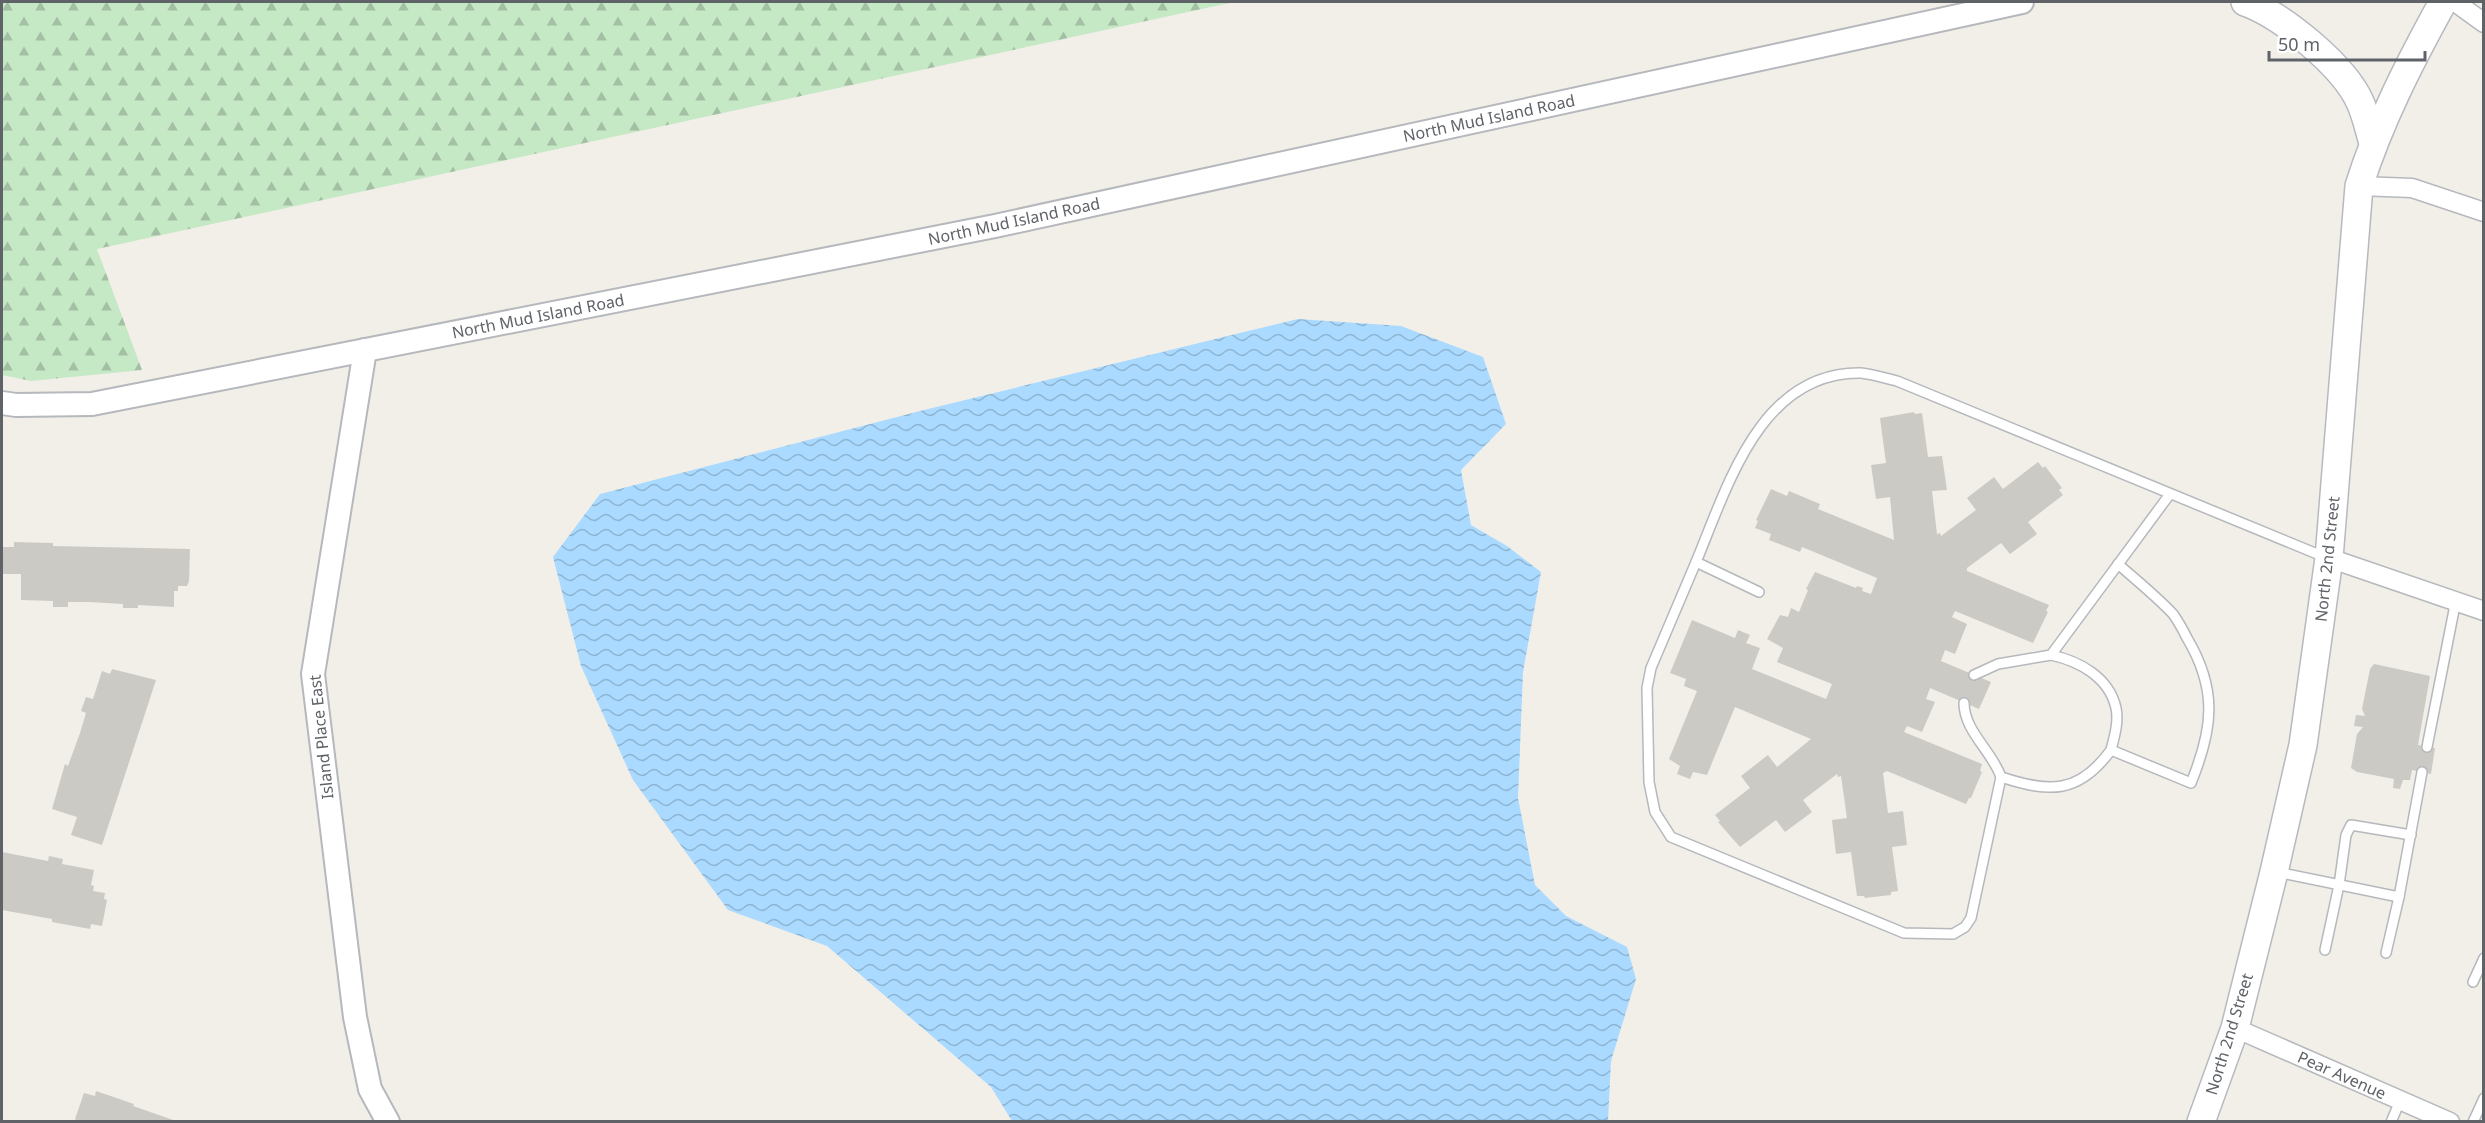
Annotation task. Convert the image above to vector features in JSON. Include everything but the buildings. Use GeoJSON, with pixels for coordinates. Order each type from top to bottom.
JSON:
{"type":"FeatureCollection","features":[{"type":"Feature","properties":{"kind":"main road"},"geometry":{"type":"LineString","coordinates":[[2245,2],[2261,7],[2305,40],[2339,72],[2360,101],[2373,143]]}},
{"type":"Feature","properties":{"kind":"main road","name":"North 2nd Street"},"geometry":{"type":"LineString","coordinates":[[2201,1122],[2235,1029],[2302,746],[2329,558],[2359,186],[2373,143],[2403,75],[2443,2]]}},
{"type":"Feature","properties":{"kind":"street","name":"North Mud Island Road"},"geometry":{"type":"LineString","coordinates":[[2,403],[92,404],[995,226],[2022,2]]}},
{"type":"Feature","properties":{"kind":"street"},"geometry":{"type":"LineString","coordinates":[[2455,2],[2484,23]]}},
{"type":"Feature","properties":{"kind":"street"},"geometry":{"type":"LineString","coordinates":[[2359,186],[2412,188],[2484,212]]}},
{"type":"Feature","properties":{"kind":"street","name":"Island Place East"},"geometry":{"type":"LineString","coordinates":[[365,350],[313,674],[355,1017],[370,1089],[388,1122]]}},
{"type":"Feature","properties":{"kind":"street"},"geometry":{"type":"LineString","coordinates":[[2329,558],[2484,610]]}},
{"type":"Feature","properties":{"kind":"street","name":"Pear Avenue"},"geometry":{"type":"LineString","coordinates":[[2235,1029],[2450,1122]]}},
{"type":"Feature","properties":{"kind":"lane"},"geometry":{"type":"LineString","coordinates":[[1964,702],[1964,712],[1974,732],[1997,766],[2001,777],[1971,918],[1965,927],[1953,934],[1904,933],[1671,837],[1655,812],[1649,782],[1647,688],[1651,668],[1743,452],[1760,428],[1785,400],[1808,385],[1839,376],[1862,373],[1897,381],[2329,558]]}},
{"type":"Feature","properties":{"kind":"lane"},"geometry":{"type":"LineString","coordinates":[[2050,655],[2170,494]]}},
{"type":"Feature","properties":{"kind":"lane"},"geometry":{"type":"LineString","coordinates":[[1695,562],[1759,592]]}},
{"type":"Feature","properties":{"kind":"lane"},"geometry":{"type":"LineString","coordinates":[[2111,750],[2191,783],[2204,752],[2209,728],[2210,695],[2198,656],[2174,615],[2118,564]]}},
{"type":"Feature","properties":{"kind":"lane"},"geometry":{"type":"LineString","coordinates":[[2427,747],[2456,600]]}},
{"type":"Feature","properties":{"kind":"lane"},"geometry":{"type":"LineString","coordinates":[[1974,675],[1998,664],[2050,655],[2085,666],[2107,688],[2116,708],[2111,750],[2088,777],[2072,784],[2042,787],[2001,777]]}},
{"type":"Feature","properties":{"kind":"lane"},"geometry":{"type":"LineString","coordinates":[[2386,953],[2400,897],[2422,772]]}},
{"type":"Feature","properties":{"kind":"lane"},"geometry":{"type":"LineString","coordinates":[[2325,950],[2339,885],[2346,835],[2351,825],[2411,835]]}},
{"type":"Feature","properties":{"kind":"lane"},"geometry":{"type":"LineString","coordinates":[[2274,872],[2400,897]]}},
{"type":"Feature","properties":{"kind":"lane"},"geometry":{"type":"LineString","coordinates":[[2473,982],[2484,958]]}},
{"type":"Feature","properties":{"kind":"lane"},"geometry":{"type":"LineString","coordinates":[[2473,1122],[2484,1098]]}},
{"type":"Feature","properties":{"kind":"lane"},"geometry":{"type":"LineString","coordinates":[[2391,1122],[2400,1101]]}},
{"type":"Feature","properties":{"kind":"green space"},"geometry":{"type":"Polygon","coordinates":[[[2,2],[1234,2],[97,249],[142,370],[31,381],[2,375],[2,2]]]}},
{"type":"Feature","properties":{"kind":"water"},"geometry":{"type":"Polygon","coordinates":[[[1298,319],[1401,326],[1483,357],[1506,424],[1461,470],[1471,525],[1507,546],[1541,572],[1523,672],[1518,798],[1535,885],[1566,916],[1627,947],[1636,979],[1611,1061],[1608,1121],[1012,1121],[991,1087],[827,946],[728,910],[633,780],[581,666],[553,557],[600,494],[924,410],[1298,319]]]}}]}
